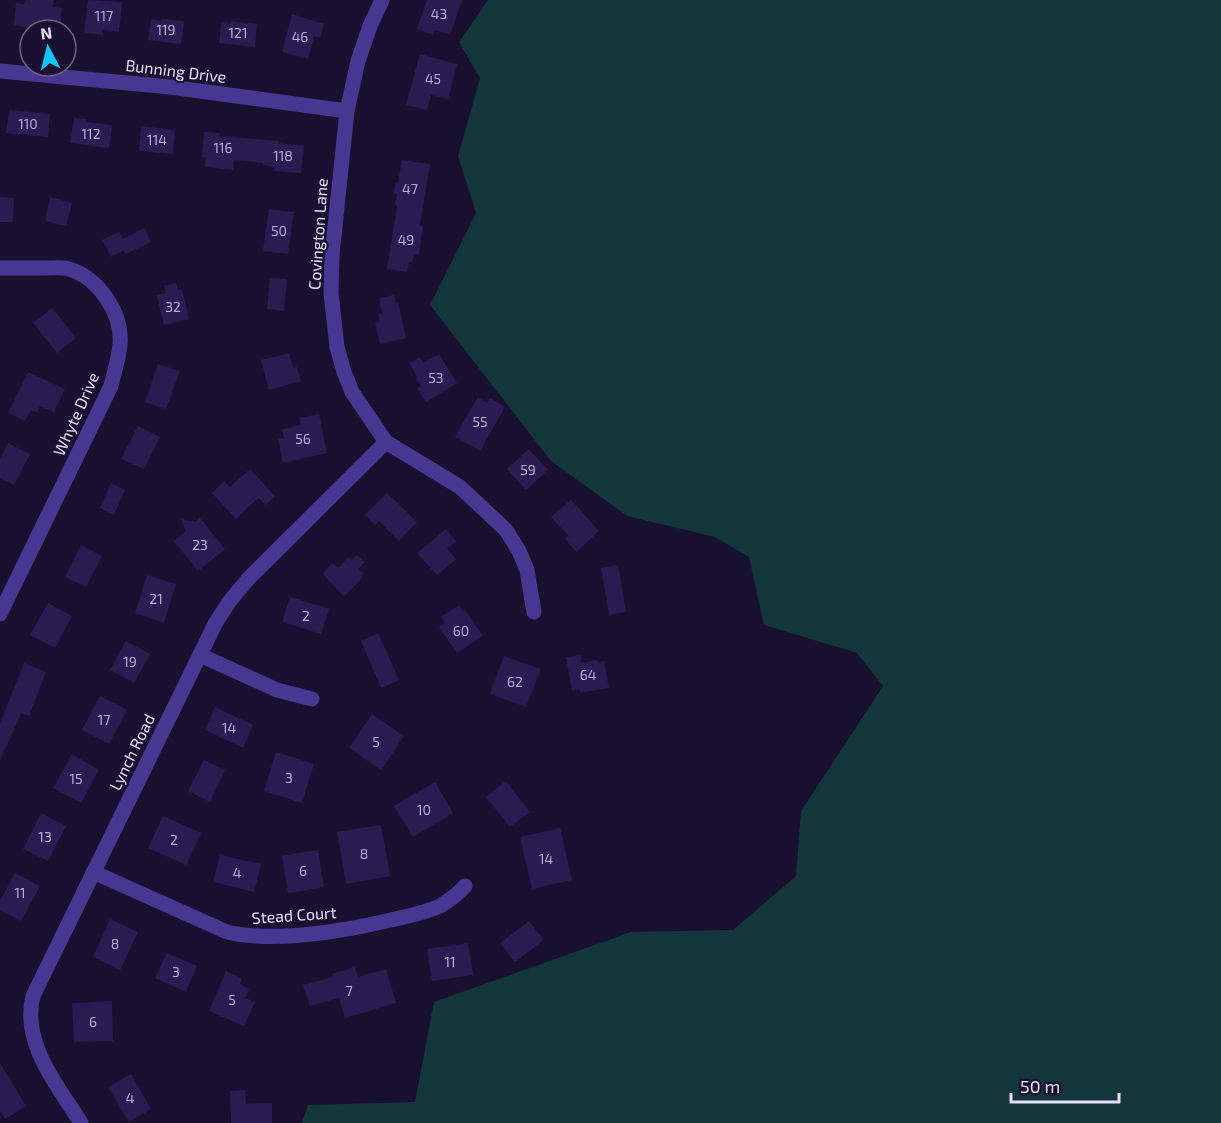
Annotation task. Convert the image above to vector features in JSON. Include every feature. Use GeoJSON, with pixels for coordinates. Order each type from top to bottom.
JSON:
{"type":"FeatureCollection","features":[{"type":"Feature","properties":{"kind":"street","name":"Covington Lane"},"geometry":{"type":"LineString","coordinates":[[382,0],[369,26],[358,61],[347,111],[332,255],[332,293],[337,347],[352,392],[386,442],[460,487],[506,530],[528,570],[534,612]]}},
{"type":"Feature","properties":{"kind":"street","name":"Bunning Drive"},"geometry":{"type":"LineString","coordinates":[[0,71],[170,87],[347,111]]}},
{"type":"Feature","properties":{"kind":"street","name":"Whyte Drive"},"geometry":{"type":"LineString","coordinates":[[0,268],[68,269],[80,274],[92,282],[114,310],[120,332],[120,345],[111,386],[0,614]]}},
{"type":"Feature","properties":{"kind":"street","name":"Lynch Road"},"geometry":{"type":"LineString","coordinates":[[81,1123],[46,1067],[35,1043],[30,1007],[33,996],[215,624],[229,602],[249,578],[386,442]]}},
{"type":"Feature","properties":{"kind":"street"},"geometry":{"type":"LineString","coordinates":[[200,655],[277,690],[312,699]]}},
{"type":"Feature","properties":{"kind":"street","name":"Stead Court"},"geometry":{"type":"LineString","coordinates":[[93,872],[227,932],[244,936],[305,935],[370,925],[418,914],[439,906],[455,896],[465,886]]}},
{"type":"Feature","properties":{"kind":"green space"},"geometry":{"type":"Polygon","coordinates":[[[488,0],[1221,0],[1221,1123],[302,1123],[308,1105],[415,1102],[434,1002],[631,932],[733,930],[796,876],[801,811],[883,686],[857,653],[764,625],[749,557],[715,537],[627,516],[551,461],[430,305],[476,213],[458,156],[480,78],[459,42],[488,0]]]}},
{"type":"Feature","properties":{"kind":"building"},"geometry":{"type":"Polygon","coordinates":[[[25,0],[54,0],[53,7],[62,8],[61,18],[18,18],[18,26],[14,25],[16,3],[24,4],[25,0]]]}},
{"type":"Feature","properties":{"kind":"building"},"geometry":{"type":"Polygon","coordinates":[[[88,0],[122,2],[119,32],[103,30],[103,35],[84,33],[88,0]]]}},
{"type":"Feature","properties":{"kind":"building"},"geometry":{"type":"Polygon","coordinates":[[[427,0],[462,0],[450,35],[435,30],[433,35],[417,29],[427,0]]]}},
{"type":"Feature","properties":{"kind":"building"},"geometry":{"type":"Polygon","coordinates":[[[292,14],[324,24],[320,38],[314,36],[308,59],[282,52],[292,14]]]}},
{"type":"Feature","properties":{"kind":"building"},"geometry":{"type":"Polygon","coordinates":[[[151,19],[184,21],[181,44],[148,40],[151,19]]]}},
{"type":"Feature","properties":{"kind":"building"},"geometry":{"type":"Polygon","coordinates":[[[231,21],[257,24],[255,47],[219,43],[221,22],[231,23],[231,21]]]}},
{"type":"Feature","properties":{"kind":"building"},"geometry":{"type":"Polygon","coordinates":[[[420,54],[457,64],[448,99],[431,95],[427,110],[406,105],[420,54]]]}},
{"type":"Feature","properties":{"kind":"building"},"geometry":{"type":"Polygon","coordinates":[[[9,110],[50,114],[48,137],[6,133],[9,110]]]}},
{"type":"Feature","properties":{"kind":"building"},"geometry":{"type":"Polygon","coordinates":[[[74,118],[112,125],[109,148],[70,143],[74,118]]]}},
{"type":"Feature","properties":{"kind":"building"},"geometry":{"type":"Polygon","coordinates":[[[141,126],[175,130],[173,154],[139,151],[141,126]]]}},
{"type":"Feature","properties":{"kind":"building"},"geometry":{"type":"Polygon","coordinates":[[[204,132],[220,133],[219,136],[279,141],[278,143],[304,146],[301,173],[274,171],[275,167],[263,165],[263,163],[234,160],[233,170],[205,167],[206,158],[202,157],[204,132]]]}},
{"type":"Feature","properties":{"kind":"building"},"geometry":{"type":"Polygon","coordinates":[[[402,160],[430,164],[420,225],[423,226],[419,255],[414,254],[413,262],[409,262],[407,272],[387,269],[397,206],[395,205],[397,194],[394,194],[395,183],[398,183],[402,160]]]}},
{"type":"Feature","properties":{"kind":"building"},"geometry":{"type":"Polygon","coordinates":[[[0,197],[14,198],[13,222],[0,222],[0,197]]]}},
{"type":"Feature","properties":{"kind":"building"},"geometry":{"type":"Polygon","coordinates":[[[50,197],[72,203],[66,226],[45,221],[50,197]]]}},
{"type":"Feature","properties":{"kind":"building"},"geometry":{"type":"Polygon","coordinates":[[[269,209],[294,212],[288,254],[263,251],[269,209]]]}},
{"type":"Feature","properties":{"kind":"building"},"geometry":{"type":"Polygon","coordinates":[[[144,228],[151,242],[126,254],[124,250],[111,257],[102,240],[119,232],[123,239],[144,228]]]}},
{"type":"Feature","properties":{"kind":"building"},"geometry":{"type":"Polygon","coordinates":[[[270,278],[287,279],[284,311],[267,309],[270,278]]]}},
{"type":"Feature","properties":{"kind":"building"},"geometry":{"type":"Polygon","coordinates":[[[176,283],[178,290],[182,289],[189,319],[164,325],[157,295],[166,293],[164,286],[176,283]]]}},
{"type":"Feature","properties":{"kind":"building"},"geometry":{"type":"Polygon","coordinates":[[[394,295],[396,303],[398,302],[406,338],[380,344],[375,323],[380,322],[378,314],[382,313],[379,298],[394,295]]]}},
{"type":"Feature","properties":{"kind":"building"},"geometry":{"type":"Polygon","coordinates":[[[52,308],[76,338],[57,353],[33,323],[52,308]]]}},
{"type":"Feature","properties":{"kind":"building"},"geometry":{"type":"Polygon","coordinates":[[[289,353],[293,368],[297,367],[301,381],[269,390],[261,360],[289,353]]]}},
{"type":"Feature","properties":{"kind":"building"},"geometry":{"type":"Polygon","coordinates":[[[439,354],[457,383],[426,402],[417,388],[421,386],[409,363],[420,357],[423,363],[439,354]]]}},
{"type":"Feature","properties":{"kind":"building"},"geometry":{"type":"Polygon","coordinates":[[[158,364],[180,371],[166,409],[145,402],[158,364]]]}},
{"type":"Feature","properties":{"kind":"building"},"geometry":{"type":"Polygon","coordinates":[[[28,372],[65,389],[54,412],[40,406],[37,413],[31,410],[25,421],[8,413],[28,372]]]}},
{"type":"Feature","properties":{"kind":"building"},"geometry":{"type":"Polygon","coordinates":[[[478,397],[487,403],[490,398],[505,407],[480,451],[455,437],[478,397]]]}},
{"type":"Feature","properties":{"kind":"building"},"geometry":{"type":"Polygon","coordinates":[[[319,414],[327,453],[283,463],[278,439],[284,438],[282,429],[301,425],[299,418],[319,414]]]}},
{"type":"Feature","properties":{"kind":"building"},"geometry":{"type":"Polygon","coordinates":[[[138,426],[160,437],[144,469],[121,459],[138,426]]]}},
{"type":"Feature","properties":{"kind":"building"},"geometry":{"type":"Polygon","coordinates":[[[8,443],[30,454],[14,485],[0,478],[0,459],[8,443]]]}},
{"type":"Feature","properties":{"kind":"building"},"geometry":{"type":"Polygon","coordinates":[[[529,449],[548,470],[526,490],[507,469],[529,449]]]}},
{"type":"Feature","properties":{"kind":"building"},"geometry":{"type":"Polygon","coordinates":[[[250,469],[275,496],[266,505],[258,498],[236,519],[212,493],[224,481],[230,487],[250,469]]]}},
{"type":"Feature","properties":{"kind":"building"},"geometry":{"type":"Polygon","coordinates":[[[111,483],[125,490],[114,515],[100,508],[111,483]]]}},
{"type":"Feature","properties":{"kind":"building"},"geometry":{"type":"Polygon","coordinates":[[[387,493],[417,522],[399,541],[379,521],[375,525],[365,515],[387,493]]]}},
{"type":"Feature","properties":{"kind":"building"},"geometry":{"type":"Polygon","coordinates":[[[571,500],[599,531],[576,552],[565,539],[569,536],[551,517],[571,500]]]}},
{"type":"Feature","properties":{"kind":"building"},"geometry":{"type":"Polygon","coordinates":[[[200,518],[225,549],[198,571],[174,541],[186,531],[181,519],[195,522],[200,518]]]}},
{"type":"Feature","properties":{"kind":"building"},"geometry":{"type":"Polygon","coordinates":[[[446,529],[456,541],[447,548],[456,559],[437,575],[417,553],[446,529]]]}},
{"type":"Feature","properties":{"kind":"building"},"geometry":{"type":"Polygon","coordinates":[[[81,545],[102,556],[86,587],[65,577],[81,545]]]}},
{"type":"Feature","properties":{"kind":"building"},"geometry":{"type":"Polygon","coordinates":[[[356,555],[365,562],[358,569],[364,574],[344,597],[323,574],[332,562],[338,568],[348,557],[352,560],[356,555]]]}},
{"type":"Feature","properties":{"kind":"building"},"geometry":{"type":"Polygon","coordinates":[[[618,565],[626,612],[609,615],[601,568],[618,565]]]}},
{"type":"Feature","properties":{"kind":"building"},"geometry":{"type":"Polygon","coordinates":[[[147,575],[176,584],[164,623],[135,613],[147,575]]]}},
{"type":"Feature","properties":{"kind":"building"},"geometry":{"type":"Polygon","coordinates":[[[290,597],[329,609],[321,634],[282,622],[290,597]]]}},
{"type":"Feature","properties":{"kind":"building"},"geometry":{"type":"Polygon","coordinates":[[[48,603],[72,616],[55,648],[30,635],[48,603]]]}},
{"type":"Feature","properties":{"kind":"building"},"geometry":{"type":"Polygon","coordinates":[[[459,605],[483,636],[457,653],[439,627],[445,623],[441,617],[459,605]]]}},
{"type":"Feature","properties":{"kind":"building"},"geometry":{"type":"Polygon","coordinates":[[[378,633],[399,680],[381,688],[361,641],[378,633]]]}},
{"type":"Feature","properties":{"kind":"building"},"geometry":{"type":"Polygon","coordinates":[[[126,641],[150,654],[134,683],[110,670],[126,641]]]}},
{"type":"Feature","properties":{"kind":"building"},"geometry":{"type":"Polygon","coordinates":[[[581,655],[582,663],[604,661],[609,688],[580,693],[580,689],[572,691],[566,657],[581,655]]]}},
{"type":"Feature","properties":{"kind":"building"},"geometry":{"type":"Polygon","coordinates":[[[504,656],[541,669],[526,707],[490,694],[504,656]]]}},
{"type":"Feature","properties":{"kind":"building"},"geometry":{"type":"Polygon","coordinates":[[[24,663],[46,672],[29,716],[21,713],[0,761],[0,723],[24,663]]]}},
{"type":"Feature","properties":{"kind":"building"},"geometry":{"type":"Polygon","coordinates":[[[100,696],[127,710],[109,744],[82,730],[100,696]]]}},
{"type":"Feature","properties":{"kind":"building"},"geometry":{"type":"Polygon","coordinates":[[[215,707],[253,725],[243,748],[205,730],[215,707]]]}},
{"type":"Feature","properties":{"kind":"building"},"geometry":{"type":"Polygon","coordinates":[[[372,714],[404,736],[381,770],[349,748],[372,714]]]}},
{"type":"Feature","properties":{"kind":"building"},"geometry":{"type":"Polygon","coordinates":[[[276,752],[314,764],[302,803],[264,791],[276,752]]]}},
{"type":"Feature","properties":{"kind":"building"},"geometry":{"type":"Polygon","coordinates":[[[72,754],[99,770],[81,803],[53,788],[72,754]]]}},
{"type":"Feature","properties":{"kind":"building"},"geometry":{"type":"Polygon","coordinates":[[[204,760],[225,770],[210,802],[188,791],[204,760]]]}},
{"type":"Feature","properties":{"kind":"building"},"geometry":{"type":"Polygon","coordinates":[[[506,781],[530,812],[510,827],[486,797],[506,781]]]}},
{"type":"Feature","properties":{"kind":"building"},"geometry":{"type":"Polygon","coordinates":[[[435,782],[453,813],[413,837],[394,806],[435,782]]]}},
{"type":"Feature","properties":{"kind":"building"},"geometry":{"type":"Polygon","coordinates":[[[41,813],[66,826],[48,861],[23,849],[41,813]]]}},
{"type":"Feature","properties":{"kind":"building"},"geometry":{"type":"Polygon","coordinates":[[[163,816],[201,833],[186,865],[148,848],[163,816]]]}},
{"type":"Feature","properties":{"kind":"building"},"geometry":{"type":"Polygon","coordinates":[[[381,825],[390,876],[346,884],[337,832],[381,825]]]}},
{"type":"Feature","properties":{"kind":"building"},"geometry":{"type":"Polygon","coordinates":[[[560,828],[572,880],[532,889],[520,837],[560,828]]]}},
{"type":"Feature","properties":{"kind":"building"},"geometry":{"type":"Polygon","coordinates":[[[318,850],[324,887],[288,893],[282,856],[318,850]]]}},
{"type":"Feature","properties":{"kind":"building"},"geometry":{"type":"Polygon","coordinates":[[[220,855],[261,864],[254,892],[213,882],[220,855]]]}},
{"type":"Feature","properties":{"kind":"building"},"geometry":{"type":"Polygon","coordinates":[[[15,873],[40,886],[21,921],[0,910],[0,901],[15,873]]]}},
{"type":"Feature","properties":{"kind":"building"},"geometry":{"type":"Polygon","coordinates":[[[110,919],[138,932],[120,970],[93,957],[110,919]]]}},
{"type":"Feature","properties":{"kind":"building"},"geometry":{"type":"Polygon","coordinates":[[[529,921],[544,940],[515,962],[500,943],[529,921]]]}},
{"type":"Feature","properties":{"kind":"building"},"geometry":{"type":"Polygon","coordinates":[[[468,943],[473,975],[432,981],[427,949],[468,943]]]}},
{"type":"Feature","properties":{"kind":"building"},"geometry":{"type":"Polygon","coordinates":[[[167,953],[197,966],[186,992],[155,978],[167,953]]]}},
{"type":"Feature","properties":{"kind":"building"},"geometry":{"type":"Polygon","coordinates":[[[355,967],[358,977],[386,969],[396,1003],[345,1018],[339,998],[310,1006],[303,985],[333,977],[332,974],[355,967]]]}},
{"type":"Feature","properties":{"kind":"building"},"geometry":{"type":"Polygon","coordinates":[[[226,971],[242,979],[240,984],[249,989],[245,998],[255,1002],[244,1026],[209,1011],[226,971]]]}},
{"type":"Feature","properties":{"kind":"building"},"geometry":{"type":"Polygon","coordinates":[[[112,1001],[113,1041],[74,1042],[72,1003],[112,1001]]]}},
{"type":"Feature","properties":{"kind":"building"},"geometry":{"type":"Polygon","coordinates":[[[0,1063],[26,1106],[5,1119],[0,1111],[0,1063]]]}},
{"type":"Feature","properties":{"kind":"building"},"geometry":{"type":"Polygon","coordinates":[[[131,1074],[151,1109],[129,1122],[108,1087],[131,1074]]]}},
{"type":"Feature","properties":{"kind":"building"},"geometry":{"type":"Polygon","coordinates":[[[245,1090],[246,1104],[272,1103],[272,1123],[231,1123],[230,1091],[245,1090]]]}}]}
